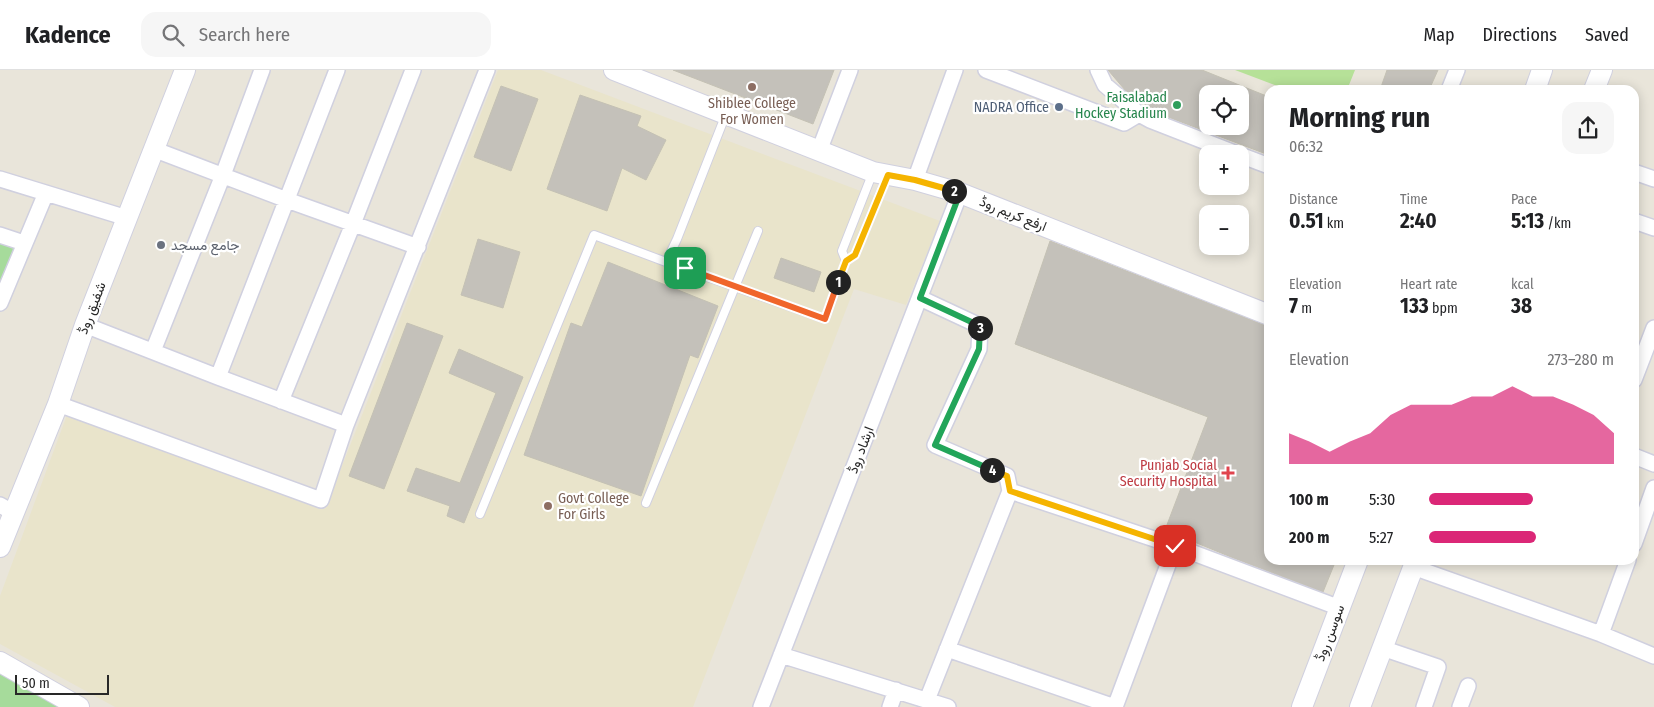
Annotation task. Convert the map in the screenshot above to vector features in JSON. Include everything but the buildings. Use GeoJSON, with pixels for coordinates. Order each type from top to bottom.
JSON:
{"type":"FeatureCollection","features":[{"type":"Feature","properties":{"kind":"street","name":"شفیق روڈ"},"geometry":{"type":"LineString","coordinates":[[0,547],[7,509],[58,404],[85,324],[185,70]]}},
{"type":"Feature","properties":{"kind":"street"},"geometry":{"type":"LineString","coordinates":[[153,351],[223,176],[262,70]]}},
{"type":"Feature","properties":{"kind":"street"},"geometry":{"type":"LineString","coordinates":[[218,378],[338,70]]}},
{"type":"Feature","properties":{"kind":"street"},"geometry":{"type":"LineString","coordinates":[[281,401],[413,70]]}},
{"type":"Feature","properties":{"kind":"street"},"geometry":{"type":"LineString","coordinates":[[58,404],[321,500],[346,425],[487,70]]}},
{"type":"Feature","properties":{"kind":"street","name":"ارفع کریم روڈ"},"geometry":{"type":"LineString","coordinates":[[614,70],[819,151],[880,173],[915,180],[960,193],[1264,313]]}},
{"type":"Feature","properties":{"kind":"street"},"geometry":{"type":"LineString","coordinates":[[819,151],[850,70]]}},
{"type":"Feature","properties":{"kind":"street"},"geometry":{"type":"LineString","coordinates":[[915,180],[955,70]]}},
{"type":"Feature","properties":{"kind":"street"},"geometry":{"type":"LineString","coordinates":[[986,70],[1124,123],[1139,114]]}},
{"type":"Feature","properties":{"kind":"street"},"geometry":{"type":"LineString","coordinates":[[1098,70],[1105,85],[1139,114],[1215,145]]}},
{"type":"Feature","properties":{"kind":"street"},"geometry":{"type":"LineString","coordinates":[[1451,85],[1456,70]]}},
{"type":"Feature","properties":{"kind":"street"},"geometry":{"type":"LineString","coordinates":[[1537,85],[1542,70]]}},
{"type":"Feature","properties":{"kind":"street"},"geometry":{"type":"LineString","coordinates":[[1596,85],[1602,70]]}},
{"type":"Feature","properties":{"kind":"street"},"geometry":{"type":"LineString","coordinates":[[153,149],[418,247]]}},
{"type":"Feature","properties":{"kind":"street"},"geometry":{"type":"LineString","coordinates":[[1249,158],[1264,164]]}},
{"type":"Feature","properties":{"kind":"street"},"geometry":{"type":"LineString","coordinates":[[1639,174],[1654,179]]}},
{"type":"Feature","properties":{"kind":"street"},"geometry":{"type":"LineString","coordinates":[[0,179],[127,218]]}},
{"type":"Feature","properties":{"kind":"street"},"geometry":{"type":"LineString","coordinates":[[0,303],[46,193]]}},
{"type":"Feature","properties":{"kind":"street","name":"ارشاد روڈ"},"geometry":{"type":"LineString","coordinates":[[761,707],[960,193]]}},
{"type":"Feature","properties":{"kind":"street"},"geometry":{"type":"LineString","coordinates":[[1639,223],[1654,228]]}},
{"type":"Feature","properties":{"kind":"street"},"geometry":{"type":"LineString","coordinates":[[0,235],[24,243]]}},
{"type":"Feature","properties":{"kind":"street"},"geometry":{"type":"LineString","coordinates":[[920,298],[980,326],[979,349],[935,445],[1007,476],[1010,491],[927,700]]}},
{"type":"Feature","properties":{"kind":"street"},"geometry":{"type":"LineString","coordinates":[[85,324],[218,378],[346,425]]}},
{"type":"Feature","properties":{"kind":"street"},"geometry":{"type":"LineString","coordinates":[[1639,367],[1654,328]]}},
{"type":"Feature","properties":{"kind":"street"},"geometry":{"type":"LineString","coordinates":[[1639,458],[1654,464]]}},
{"type":"Feature","properties":{"kind":"street"},"geometry":{"type":"LineString","coordinates":[[1639,530],[1654,488]]}},
{"type":"Feature","properties":{"kind":"street"},"geometry":{"type":"LineString","coordinates":[[1010,491],[1175,546],[1340,608]]}},
{"type":"Feature","properties":{"kind":"street"},"geometry":{"type":"LineString","coordinates":[[947,649],[1115,707],[1175,546]]}},
{"type":"Feature","properties":{"kind":"street","name":"سوسن روڈ"},"geometry":{"type":"LineString","coordinates":[[1302,707],[1356,565]]}},
{"type":"Feature","properties":{"kind":"street"},"geometry":{"type":"LineString","coordinates":[[1360,707],[1414,565]]}},
{"type":"Feature","properties":{"kind":"street"},"geometry":{"type":"LineString","coordinates":[[1420,565],[1654,656]]}},
{"type":"Feature","properties":{"kind":"street"},"geometry":{"type":"LineString","coordinates":[[1601,634],[1626,565]]}},
{"type":"Feature","properties":{"kind":"street"},"geometry":{"type":"LineString","coordinates":[[1382,648],[1438,667],[1424,707]]}},
{"type":"Feature","properties":{"kind":"street"},"geometry":{"type":"LineString","coordinates":[[781,655],[948,707]]}},
{"type":"Feature","properties":{"kind":"street"},"geometry":{"type":"LineString","coordinates":[[0,662],[79,707]]}},
{"type":"Feature","properties":{"kind":"street"},"geometry":{"type":"LineString","coordinates":[[1460,707],[1468,686]]}},
{"type":"Feature","properties":{"kind":"street"},"geometry":{"type":"LineString","coordinates":[[890,707],[896,690]]}},
{"type":"Feature","properties":{"kind":"lane"},"geometry":{"type":"LineString","coordinates":[[666,262],[677,240],[726,114]]}},
{"type":"Feature","properties":{"kind":"lane"},"geometry":{"type":"LineString","coordinates":[[480,514],[594,236],[825,319],[846,261],[855,255],[880,173]]}},
{"type":"Feature","properties":{"kind":"lane"},"geometry":{"type":"LineString","coordinates":[[846,261],[842,251],[880,173]]}},
{"type":"Feature","properties":{"kind":"lane"},"geometry":{"type":"LineString","coordinates":[[646,503],[758,230]]}},
{"type":"Feature","properties":{"kind":"shaded area","name":"Govt College For Girls"},"geometry":{"type":"Polygon","coordinates":[[[498,70],[541,70],[940,221],[906,305],[854,289],[693,707],[115,707],[0,644],[0,596],[67,415],[325,509],[498,70]]]}},
{"type":"Feature","properties":{"kind":"green space"},"geometry":{"type":"Polygon","coordinates":[[[1235,70],[1355,70],[1349,85],[1275,85],[1235,70]]]}},
{"type":"Feature","properties":{"kind":"green space"},"geometry":{"type":"Polygon","coordinates":[[[0,241],[18,248],[0,292],[0,241]]]}},
{"type":"Feature","properties":{"kind":"green space"},"geometry":{"type":"Polygon","coordinates":[[[0,672],[65,707],[0,707],[0,672]]]}},
{"type":"Feature","properties":{"kind":"place","name":"Shiblee College For Women"},"geometry":{"type":"Point","coordinates":[752,87]}},
{"type":"Feature","properties":{"kind":"place","name":"Faisalabad Hockey Stadium"},"geometry":{"type":"Point","coordinates":[1177,105]}},
{"type":"Feature","properties":{"kind":"place","name":"NADRA Office"},"geometry":{"type":"Point","coordinates":[1059,107]}},
{"type":"Feature","properties":{"kind":"place","name":"جامع مسجد"},"geometry":{"type":"Point","coordinates":[161,245]}},
{"type":"Feature","properties":{"kind":"place","name":"Punjab Social Security Hospital"},"geometry":{"type":"Point","coordinates":[1228,473]}},
{"type":"Feature","properties":{"kind":"place","name":"Govt College For Girls"},"geometry":{"type":"Point","coordinates":[548,506]}},
{"type":"Feature","properties":{"kind":"route"},"geometry":{"type":"LineString","coordinates":[[685,268],[825,319],[846,261],[855,255],[888,175],[915,180],[960,193],[920,298],[980,326],[979,349],[935,445],[1007,476],[1010,491],[1175,546]]}}]}
